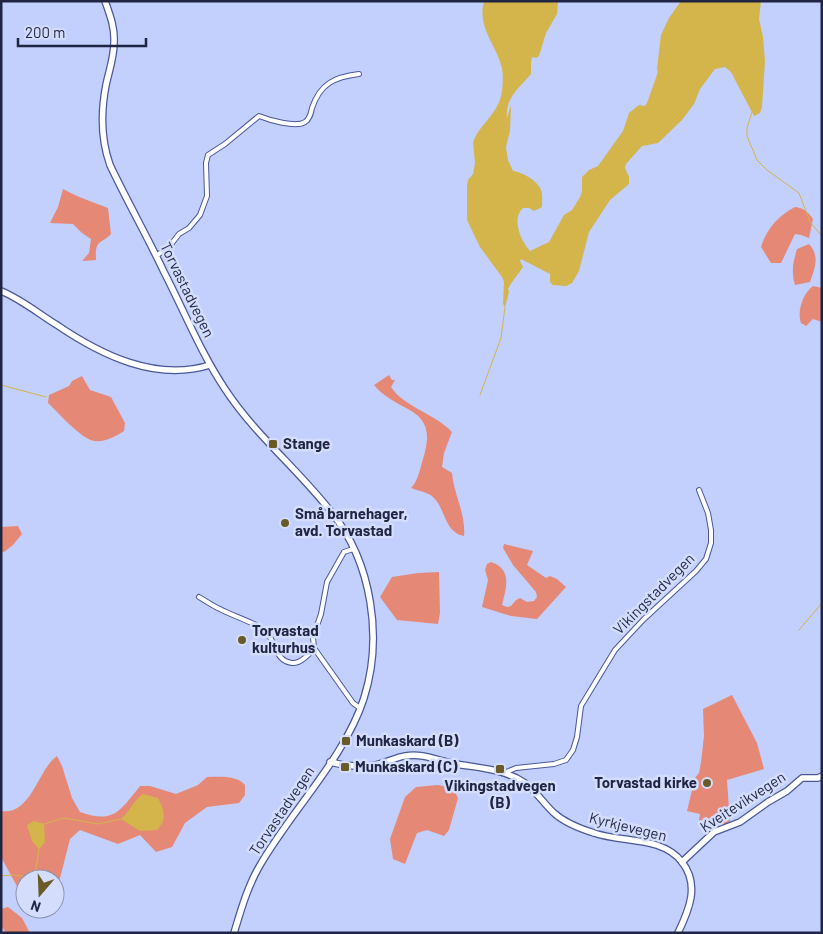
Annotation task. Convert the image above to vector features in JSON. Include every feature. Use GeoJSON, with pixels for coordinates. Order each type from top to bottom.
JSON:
{"type":"FeatureCollection","features":[{"type":"Feature","properties":{"kind":"main road","name":"Torvastadvegen"},"geometry":{"type":"LineString","coordinates":[[105,1],[114,36],[113,52],[104,99],[104,132],[106,152],[110,165],[210,365],[239,408],[332,513],[353,549],[367,588],[372,623],[371,663],[367,687],[360,708],[350,730],[330,762],[259,867],[246,893],[234,933]]}},
{"type":"Feature","properties":{"kind":"main road"},"geometry":{"type":"LineString","coordinates":[[1,291],[90,346],[122,360],[149,368],[175,371],[196,369],[210,365]]}},
{"type":"Feature","properties":{"kind":"main road","name":"Kyrkjevegen"},"geometry":{"type":"LineString","coordinates":[[330,762],[370,766],[408,755],[423,756],[504,773],[525,783],[555,814],[569,823],[608,837],[659,845],[682,862],[691,879],[693,893],[688,912],[678,933]]}},
{"type":"Feature","properties":{"kind":"main road","name":"Kveitevikvegen"},"geometry":{"type":"LineString","coordinates":[[682,862],[714,832],[740,822],[755,810],[787,791],[802,778],[822,776]]}},
{"type":"Feature","properties":{"kind":"street"},"geometry":{"type":"LineString","coordinates":[[156,256],[169,247],[179,234],[189,228],[200,215],[207,196],[206,163],[208,155],[260,116],[287,123],[301,124],[306,122],[320,90],[336,79],[359,74]]}},
{"type":"Feature","properties":{"kind":"street","name":"Vikingstadvegen"},"geometry":{"type":"LineString","coordinates":[[504,773],[516,768],[554,764],[566,760],[573,750],[581,706],[615,650],[706,559],[711,530],[708,513],[699,490]]}},
{"type":"Feature","properties":{"kind":"street"},"geometry":{"type":"LineString","coordinates":[[353,549],[344,552],[327,582],[321,614],[313,637],[314,648],[353,703],[360,708]]}},
{"type":"Feature","properties":{"kind":"street"},"geometry":{"type":"LineString","coordinates":[[199,597],[219,609],[262,628],[268,634],[282,659],[292,663],[298,662],[314,648]]}},
{"type":"Feature","properties":{"kind":"shaded area"},"geometry":{"type":"Polygon","coordinates":[[[484,1],[558,2],[557,14],[546,33],[539,56],[536,58],[532,57],[531,74],[514,94],[507,111],[507,118],[511,105],[510,131],[506,147],[508,160],[513,171],[533,180],[542,194],[542,207],[534,211],[529,208],[523,208],[519,213],[519,230],[523,242],[530,251],[549,242],[564,215],[572,210],[580,197],[582,177],[589,170],[598,166],[623,131],[629,113],[639,105],[645,106],[647,103],[658,72],[661,35],[669,18],[681,1],[761,1],[759,19],[765,61],[760,113],[754,116],[731,72],[725,67],[715,69],[700,89],[694,104],[682,120],[658,143],[642,146],[626,164],[625,168],[629,177],[629,184],[610,200],[589,232],[579,271],[572,283],[566,286],[553,285],[550,282],[550,274],[521,259],[523,267],[508,289],[505,307],[503,304],[504,282],[502,277],[480,247],[467,220],[467,186],[468,180],[473,174],[475,163],[473,142],[480,129],[494,112],[503,86],[502,68],[485,28],[483,19],[484,1]]]}},
{"type":"Feature","properties":{"kind":"shaded area"},"geometry":{"type":"Polygon","coordinates":[[[63,189],[108,208],[111,234],[97,245],[96,260],[82,261],[89,253],[91,239],[73,224],[50,223],[58,207],[63,189]]]}},
{"type":"Feature","properties":{"kind":"shaded area"},"geometry":{"type":"Polygon","coordinates":[[[795,207],[806,211],[813,219],[809,238],[795,234],[781,263],[771,263],[761,247],[763,240],[774,223],[783,214],[795,207]]]}},
{"type":"Feature","properties":{"kind":"shaded area"},"geometry":{"type":"Polygon","coordinates":[[[809,244],[815,258],[812,277],[810,282],[795,285],[793,267],[797,249],[809,244]]]}},
{"type":"Feature","properties":{"kind":"shaded area"},"geometry":{"type":"Polygon","coordinates":[[[813,286],[822,288],[822,322],[813,319],[806,326],[801,323],[800,308],[806,293],[813,286]]]}},
{"type":"Feature","properties":{"kind":"shaded area"},"geometry":{"type":"Polygon","coordinates":[[[389,375],[392,380],[395,380],[391,387],[403,400],[445,425],[452,432],[444,453],[442,467],[452,473],[462,512],[464,536],[457,534],[453,530],[441,508],[431,495],[411,488],[417,478],[423,459],[427,442],[426,429],[422,420],[414,413],[384,395],[374,385],[389,375]]]}},
{"type":"Feature","properties":{"kind":"shaded area"},"geometry":{"type":"Polygon","coordinates":[[[82,376],[90,390],[111,397],[125,423],[124,431],[106,440],[94,441],[88,439],[48,403],[49,395],[69,386],[72,381],[82,376]]]}},
{"type":"Feature","properties":{"kind":"shaded area"},"geometry":{"type":"Polygon","coordinates":[[[18,526],[22,534],[13,545],[4,552],[1,551],[1,527],[18,526]]]}},
{"type":"Feature","properties":{"kind":"shaded area"},"geometry":{"type":"Polygon","coordinates":[[[504,544],[533,551],[527,565],[546,578],[550,576],[557,579],[566,587],[537,619],[511,616],[482,607],[488,580],[485,570],[487,564],[491,562],[503,569],[505,574],[506,586],[502,605],[511,606],[520,598],[527,602],[534,601],[537,597],[536,592],[513,565],[503,548],[504,544]]]}},
{"type":"Feature","properties":{"kind":"shaded area"},"geometry":{"type":"Polygon","coordinates":[[[439,572],[440,613],[438,624],[397,620],[380,597],[392,577],[439,572]]]}},
{"type":"Feature","properties":{"kind":"shaded area"},"geometry":{"type":"Polygon","coordinates":[[[732,695],[757,743],[764,769],[727,780],[730,824],[725,825],[699,820],[700,814],[687,811],[701,762],[704,736],[703,709],[732,695]]]}},
{"type":"Feature","properties":{"kind":"shaded area"},"geometry":{"type":"Polygon","coordinates":[[[57,756],[72,798],[80,812],[101,817],[115,813],[140,786],[150,786],[176,794],[198,785],[207,777],[228,777],[245,785],[245,795],[239,803],[207,807],[185,823],[172,847],[156,852],[140,835],[118,844],[80,830],[70,839],[62,869],[15,869],[15,883],[1,857],[1,811],[11,811],[27,799],[50,762],[57,756]]]}},
{"type":"Feature","properties":{"kind":"shaded area"},"geometry":{"type":"Polygon","coordinates":[[[438,785],[453,788],[458,798],[449,830],[444,836],[427,830],[417,833],[405,864],[393,859],[390,839],[405,797],[416,787],[438,785]]]}},
{"type":"Feature","properties":{"kind":"shaded area"},"geometry":{"type":"Polygon","coordinates":[[[143,794],[158,798],[162,807],[164,818],[157,830],[140,831],[121,819],[143,794]]]}},
{"type":"Feature","properties":{"kind":"shaded area"},"geometry":{"type":"Polygon","coordinates":[[[34,821],[44,824],[45,842],[39,849],[32,841],[27,825],[34,821]]]}},
{"type":"Feature","properties":{"kind":"shaded area"},"geometry":{"type":"Polygon","coordinates":[[[8,907],[15,912],[15,919],[23,919],[30,933],[6,933],[1,925],[1,909],[8,907]]]}},
{"type":"Feature","properties":{"kind":"waterway"},"geometry":{"type":"LineString","coordinates":[[752,112],[747,128],[747,136],[757,160],[767,170],[799,193],[810,222],[822,236]]}},
{"type":"Feature","properties":{"kind":"waterway"},"geometry":{"type":"LineString","coordinates":[[480,395],[501,338],[505,307]]}},
{"type":"Feature","properties":{"kind":"waterway"},"geometry":{"type":"LineString","coordinates":[[1,385],[46,397]]}},
{"type":"Feature","properties":{"kind":"waterway"},"geometry":{"type":"LineString","coordinates":[[799,630],[822,603]]}},
{"type":"Feature","properties":{"kind":"waterway"},"geometry":{"type":"LineString","coordinates":[[44,824],[64,818],[98,824],[121,819]]}},
{"type":"Feature","properties":{"kind":"waterway"},"geometry":{"type":"LineString","coordinates":[[36,869],[39,849]]}},
{"type":"Feature","properties":{"kind":"waterway"},"geometry":{"type":"LineString","coordinates":[[1,876],[15,875]]}},
{"type":"Feature","properties":{"kind":"place","name":"Stange"},"geometry":{"type":"Point","coordinates":[273,444]}},
{"type":"Feature","properties":{"kind":"place","name":"Små barnehager, avd. Torvastad"},"geometry":{"type":"Point","coordinates":[285,523]}},
{"type":"Feature","properties":{"kind":"place","name":"Torvastad kulturhus"},"geometry":{"type":"Point","coordinates":[242,640]}},
{"type":"Feature","properties":{"kind":"place","name":"Munkaskard (B)"},"geometry":{"type":"Point","coordinates":[346,741]}},
{"type":"Feature","properties":{"kind":"place","name":"Munkaskard (C)"},"geometry":{"type":"Point","coordinates":[345,767]}},
{"type":"Feature","properties":{"kind":"place","name":"Vikingstadvegen (B)"},"geometry":{"type":"Point","coordinates":[500,769]}},
{"type":"Feature","properties":{"kind":"place","name":"Torvastad kirke"},"geometry":{"type":"Point","coordinates":[707,783]}}]}
